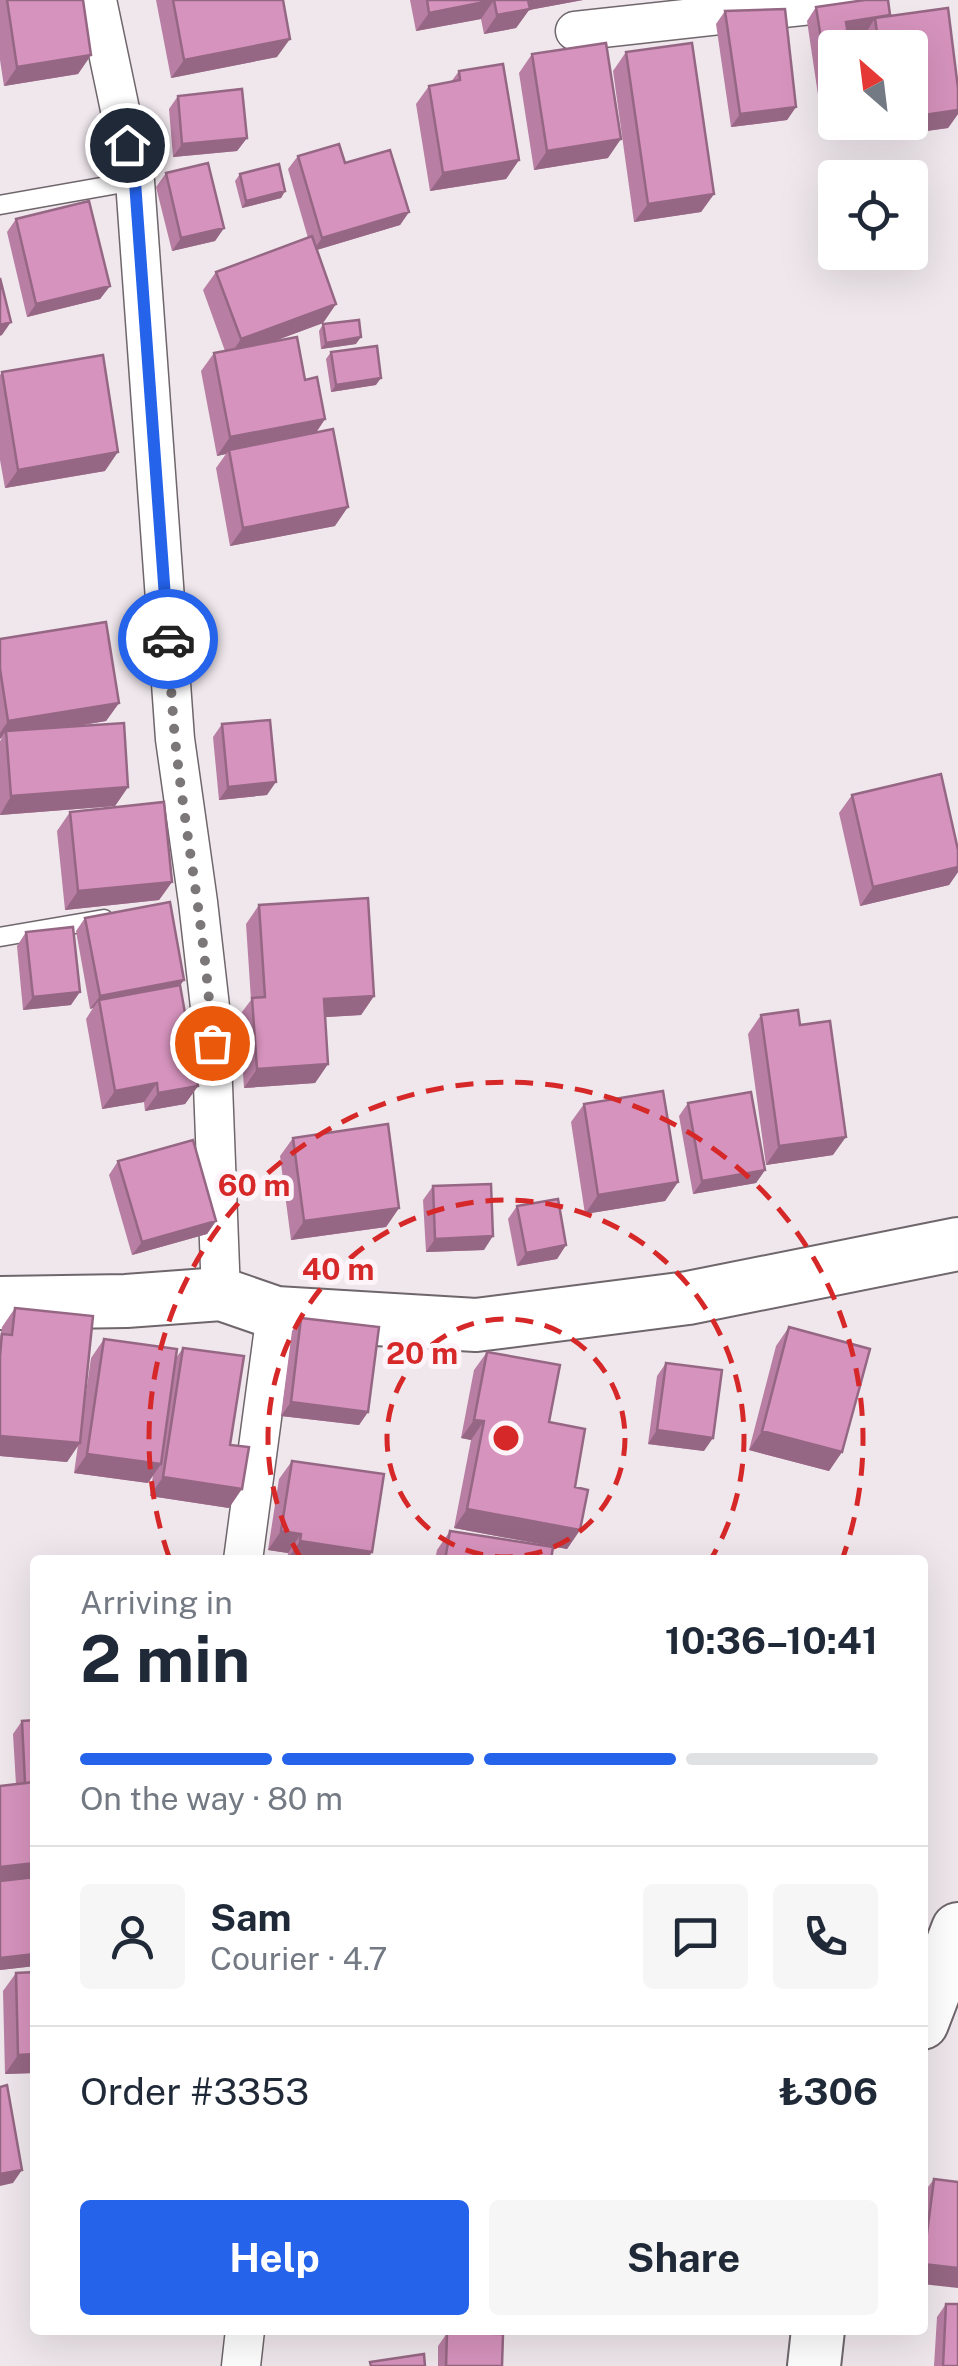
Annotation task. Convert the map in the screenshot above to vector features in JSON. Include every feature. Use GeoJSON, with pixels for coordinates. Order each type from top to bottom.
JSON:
{"type":"FeatureCollection","features":[{"type":"Feature","properties":{"kind":"street"},"geometry":{"type":"LineString","coordinates":[[97,0],[135,182],[189,904],[210,1007],[221,1294]]}},
{"type":"Feature","properties":{"kind":"street"},"geometry":{"type":"LineString","coordinates":[[575,31],[857,0]]}},
{"type":"Feature","properties":{"kind":"street"},"geometry":{"type":"LineString","coordinates":[[0,1304],[221,1294],[276,1313],[476,1325],[688,1298],[958,1244]]}},
{"type":"Feature","properties":{"kind":"street"},"geometry":{"type":"LineString","coordinates":[[244,1555],[276,1313]]}},
{"type":"Feature","properties":{"kind":"street"},"geometry":{"type":"LineString","coordinates":[[928,2007],[958,1929]]}},
{"type":"Feature","properties":{"kind":"street"},"geometry":{"type":"LineString","coordinates":[[241,2366],[244,2335]]}},
{"type":"Feature","properties":{"kind":"street"},"geometry":{"type":"LineString","coordinates":[[814,2366],[817,2335]]}},
{"type":"Feature","properties":{"kind":"lane"},"geometry":{"type":"LineString","coordinates":[[0,205],[135,182]]}},
{"type":"Feature","properties":{"kind":"lane"},"geometry":{"type":"LineString","coordinates":[[0,937],[126,915]]}},
{"type":"Feature","properties":{"kind":"building"},"geometry":{"type":"Polygon","coordinates":[[[7,0],[83,0],[91,55],[17,67],[7,0]]]}},
{"type":"Feature","properties":{"kind":"building"},"geometry":{"type":"Polygon","coordinates":[[[173,0],[283,0],[290,39],[184,60],[173,0]]]}},
{"type":"Feature","properties":{"kind":"building"},"geometry":{"type":"Polygon","coordinates":[[[427,0],[494,0],[429,13],[427,0]]]}},
{"type":"Feature","properties":{"kind":"building"},"geometry":{"type":"Polygon","coordinates":[[[494,0],[528,0],[530,9],[497,15],[494,0]]]}},
{"type":"Feature","properties":{"kind":"building"},"geometry":{"type":"Polygon","coordinates":[[[888,0],[890,15],[846,22],[847,30],[820,30],[816,7],[888,0]]]}},
{"type":"Feature","properties":{"kind":"building"},"geometry":{"type":"Polygon","coordinates":[[[948,8],[958,110],[928,114],[928,30],[877,30],[875,18],[948,8]]]}},
{"type":"Feature","properties":{"kind":"building"},"geometry":{"type":"Polygon","coordinates":[[[785,9],[796,107],[740,114],[725,11],[785,9]]]}},
{"type":"Feature","properties":{"kind":"building"},"geometry":{"type":"Polygon","coordinates":[[[606,43],[621,139],[547,151],[532,54],[606,43]]]}},
{"type":"Feature","properties":{"kind":"building"},"geometry":{"type":"Polygon","coordinates":[[[692,43],[714,194],[648,204],[626,52],[692,43]]]}},
{"type":"Feature","properties":{"kind":"building"},"geometry":{"type":"Polygon","coordinates":[[[503,64],[519,160],[443,173],[429,86],[460,80],[459,71],[503,64]]]}},
{"type":"Feature","properties":{"kind":"building"},"geometry":{"type":"Polygon","coordinates":[[[242,89],[247,138],[182,144],[178,96],[242,89]]]}},
{"type":"Feature","properties":{"kind":"building"},"geometry":{"type":"Polygon","coordinates":[[[339,144],[345,163],[390,150],[409,212],[322,238],[298,156],[339,144]]]}},
{"type":"Feature","properties":{"kind":"building"},"geometry":{"type":"Polygon","coordinates":[[[208,163],[224,228],[181,238],[166,173],[208,163]]]}},
{"type":"Feature","properties":{"kind":"building"},"geometry":{"type":"Polygon","coordinates":[[[279,164],[285,191],[246,201],[240,174],[279,164]]]}},
{"type":"Feature","properties":{"kind":"building"},"geometry":{"type":"Polygon","coordinates":[[[89,201],[110,286],[36,304],[16,219],[89,201]]]}},
{"type":"Feature","properties":{"kind":"building"},"geometry":{"type":"Polygon","coordinates":[[[312,236],[336,304],[241,339],[216,272],[312,236]]]}},
{"type":"Feature","properties":{"kind":"building"},"geometry":{"type":"Polygon","coordinates":[[[0,278],[11,322],[0,325],[0,278]]]}},
{"type":"Feature","properties":{"kind":"building"},"geometry":{"type":"Polygon","coordinates":[[[359,320],[361,337],[326,343],[323,324],[359,320]]]}},
{"type":"Feature","properties":{"kind":"building"},"geometry":{"type":"Polygon","coordinates":[[[297,337],[305,380],[317,377],[325,419],[230,437],[214,353],[297,337]]]}},
{"type":"Feature","properties":{"kind":"building"},"geometry":{"type":"Polygon","coordinates":[[[377,346],[381,378],[336,385],[331,352],[377,346]]]}},
{"type":"Feature","properties":{"kind":"building"},"geometry":{"type":"Polygon","coordinates":[[[103,355],[118,452],[18,470],[2,372],[103,355]]]}},
{"type":"Feature","properties":{"kind":"building"},"geometry":{"type":"Polygon","coordinates":[[[333,429],[348,507],[243,528],[229,450],[333,429]]]}},
{"type":"Feature","properties":{"kind":"building"},"geometry":{"type":"Polygon","coordinates":[[[106,622],[119,703],[8,721],[0,639],[106,622]]]}},
{"type":"Feature","properties":{"kind":"building"},"geometry":{"type":"Polygon","coordinates":[[[270,720],[276,782],[228,787],[222,724],[270,720]]]}},
{"type":"Feature","properties":{"kind":"building"},"geometry":{"type":"Polygon","coordinates":[[[124,723],[128,787],[11,796],[6,731],[124,723]]]}},
{"type":"Feature","properties":{"kind":"building"},"geometry":{"type":"Polygon","coordinates":[[[941,774],[958,850],[958,867],[873,887],[852,795],[941,774]]]}},
{"type":"Feature","properties":{"kind":"building"},"geometry":{"type":"Polygon","coordinates":[[[164,802],[172,882],[78,891],[70,812],[164,802]]]}},
{"type":"Feature","properties":{"kind":"building"},"geometry":{"type":"Polygon","coordinates":[[[368,898],[374,996],[324,999],[328,1064],[257,1069],[252,998],[265,997],[259,905],[368,898]]]}},
{"type":"Feature","properties":{"kind":"building"},"geometry":{"type":"Polygon","coordinates":[[[170,902],[184,980],[100,996],[85,918],[170,902]]]}},
{"type":"Feature","properties":{"kind":"building"},"geometry":{"type":"Polygon","coordinates":[[[73,927],[80,992],[33,997],[26,932],[73,927]]]}},
{"type":"Feature","properties":{"kind":"building"},"geometry":{"type":"Polygon","coordinates":[[[180,985],[198,1086],[158,1093],[157,1083],[115,1091],[99,1000],[180,985]]]}},
{"type":"Feature","properties":{"kind":"building"},"geometry":{"type":"Polygon","coordinates":[[[798,1010],[800,1025],[830,1021],[846,1137],[779,1146],[761,1015],[798,1010]]]}},
{"type":"Feature","properties":{"kind":"building"},"geometry":{"type":"Polygon","coordinates":[[[663,1091],[678,1182],[598,1195],[584,1104],[663,1091]]]}},
{"type":"Feature","properties":{"kind":"building"},"geometry":{"type":"Polygon","coordinates":[[[751,1092],[765,1170],[702,1181],[688,1103],[751,1092]]]}},
{"type":"Feature","properties":{"kind":"building"},"geometry":{"type":"Polygon","coordinates":[[[388,1124],[399,1208],[304,1221],[293,1138],[388,1124]]]}},
{"type":"Feature","properties":{"kind":"building"},"geometry":{"type":"Polygon","coordinates":[[[193,1140],[216,1221],[142,1242],[118,1161],[193,1140]]]}},
{"type":"Feature","properties":{"kind":"building"},"geometry":{"type":"Polygon","coordinates":[[[491,1184],[493,1236],[435,1239],[433,1186],[491,1184]]]}},
{"type":"Feature","properties":{"kind":"building"},"geometry":{"type":"Polygon","coordinates":[[[558,1199],[566,1245],[526,1253],[517,1206],[558,1199]]]}},
{"type":"Feature","properties":{"kind":"building"},"geometry":{"type":"Polygon","coordinates":[[[15,1308],[93,1316],[80,1443],[0,1436],[2,1334],[12,1335],[15,1308]]]}},
{"type":"Feature","properties":{"kind":"building"},"geometry":{"type":"Polygon","coordinates":[[[301,1318],[379,1327],[368,1412],[291,1402],[301,1318]]]}},
{"type":"Feature","properties":{"kind":"building"},"geometry":{"type":"Polygon","coordinates":[[[789,1327],[870,1349],[842,1452],[762,1431],[789,1327]]]}},
{"type":"Feature","properties":{"kind":"building"},"geometry":{"type":"Polygon","coordinates":[[[104,1339],[177,1349],[161,1464],[87,1454],[104,1339]]]}},
{"type":"Feature","properties":{"kind":"building"},"geometry":{"type":"Polygon","coordinates":[[[183,1348],[244,1356],[230,1445],[249,1447],[242,1489],[163,1477],[183,1348]]]}},
{"type":"Feature","properties":{"kind":"building"},"geometry":{"type":"Polygon","coordinates":[[[487,1352],[560,1365],[549,1422],[585,1429],[575,1487],[588,1490],[580,1530],[467,1509],[484,1421],[474,1420],[487,1352]]]}},
{"type":"Feature","properties":{"kind":"building"},"geometry":{"type":"Polygon","coordinates":[[[666,1363],[722,1370],[713,1438],[657,1430],[666,1363]]]}},
{"type":"Feature","properties":{"kind":"building"},"geometry":{"type":"Polygon","coordinates":[[[292,1461],[384,1474],[372,1552],[300,1541],[301,1534],[281,1531],[292,1461]]]}},
{"type":"Feature","properties":{"kind":"building"},"geometry":{"type":"Polygon","coordinates":[[[450,1531],[553,1547],[552,1555],[446,1555],[450,1531]]]}},
{"type":"Feature","properties":{"kind":"building"},"geometry":{"type":"Polygon","coordinates":[[[30,1720],[30,1782],[25,1783],[22,1721],[30,1720]]]}},
{"type":"Feature","properties":{"kind":"building"},"geometry":{"type":"Polygon","coordinates":[[[30,1783],[30,1864],[0,1867],[0,1786],[30,1783]]]}},
{"type":"Feature","properties":{"kind":"building"},"geometry":{"type":"Polygon","coordinates":[[[30,1878],[30,1955],[0,1958],[0,1881],[30,1878]]]}},
{"type":"Feature","properties":{"kind":"building"},"geometry":{"type":"Polygon","coordinates":[[[30,1972],[30,2054],[18,2055],[16,1973],[30,1972]]]}},
{"type":"Feature","properties":{"kind":"building"},"geometry":{"type":"Polygon","coordinates":[[[7,2085],[22,2170],[0,2174],[0,2087],[7,2085]]]}},
{"type":"Feature","properties":{"kind":"building"},"geometry":{"type":"Polygon","coordinates":[[[934,2179],[958,2182],[958,2268],[928,2265],[934,2179]]]}},
{"type":"Feature","properties":{"kind":"building"},"geometry":{"type":"Polygon","coordinates":[[[946,2304],[958,2304],[958,2366],[943,2366],[946,2304]]]}},
{"type":"Feature","properties":{"kind":"building"},"geometry":{"type":"Polygon","coordinates":[[[447,2335],[503,2335],[502,2366],[446,2366],[447,2335]]]}},
{"type":"Feature","properties":{"kind":"building"},"geometry":{"type":"Polygon","coordinates":[[[424,2354],[425,2366],[371,2366],[370,2362],[424,2354]]]}},
{"type":"Feature","properties":{"kind":"way so far"},"geometry":{"type":"LineString","coordinates":[[168,639],[175,740],[198,902],[212,1043]]}},
{"type":"Feature","properties":{"kind":"route"},"geometry":{"type":"LineString","coordinates":[[127,145],[135,182],[168,639]]}}]}
